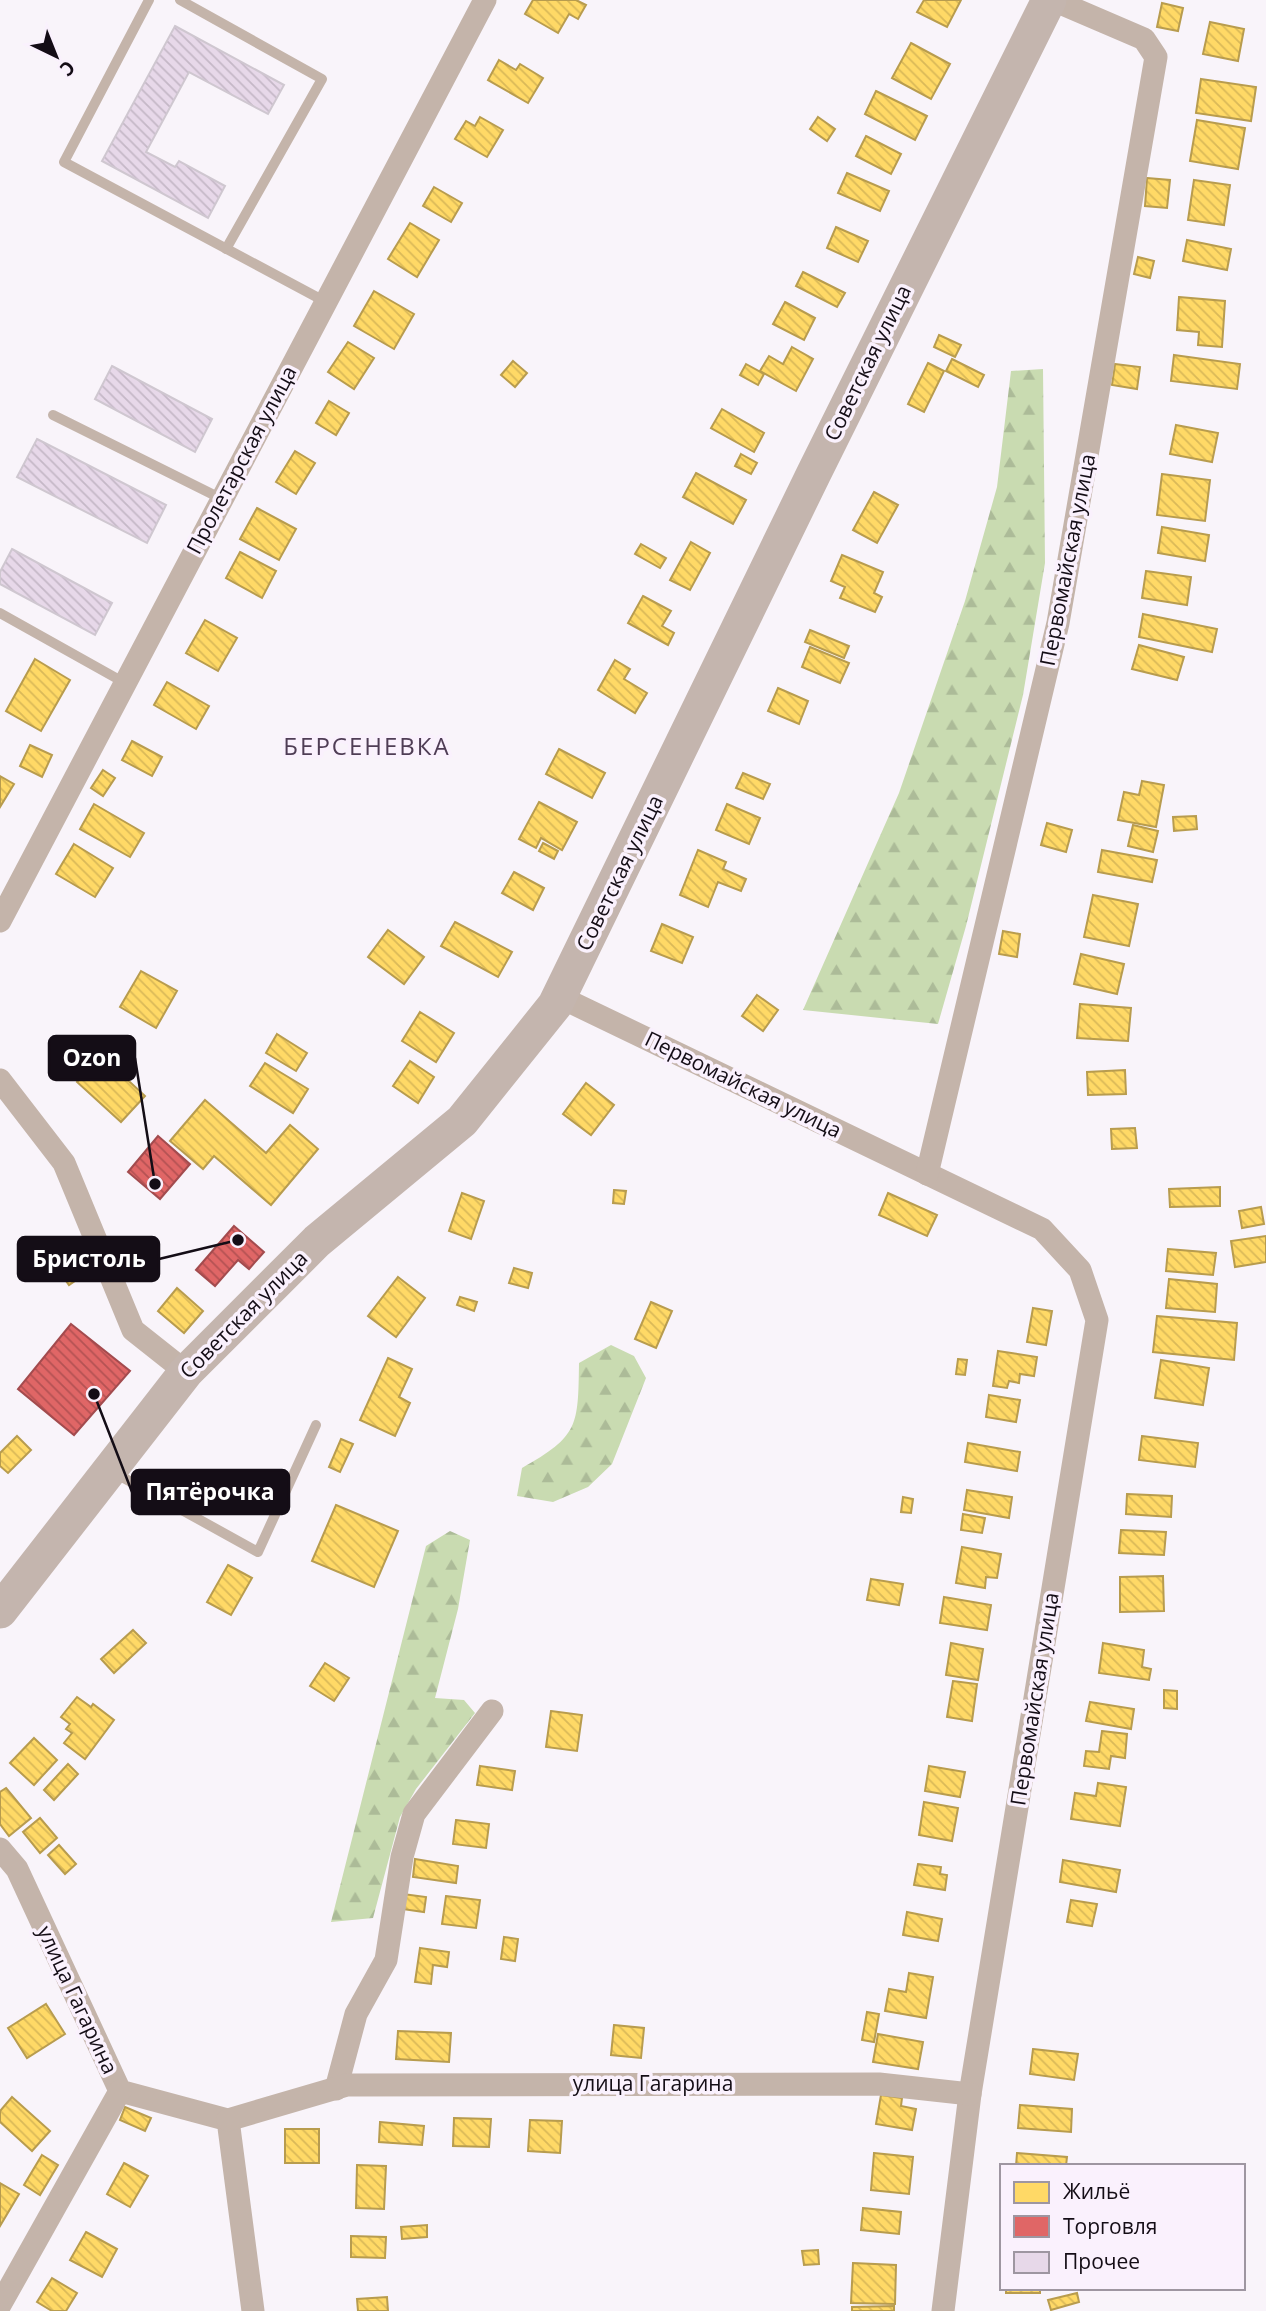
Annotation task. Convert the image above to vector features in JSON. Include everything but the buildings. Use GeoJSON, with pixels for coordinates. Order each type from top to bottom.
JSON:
{"type":"FeatureCollection","features":[{"type":"Feature","properties":{"kind":"main road","name":"Советская улица"},"geometry":{"type":"LineString","coordinates":[[0,1611],[186,1372],[317,1241],[462,1121],[555,1005],[808,485],[1051,0]]}},
{"type":"Feature","properties":{"kind":"street","name":"Пролетарская улица"},"geometry":{"type":"LineString","coordinates":[[0,921],[485,0]]}},
{"type":"Feature","properties":{"kind":"street","name":"Первомайская улица"},"geometry":{"type":"LineString","coordinates":[[927,1174],[1058,623],[1156,57],[1144,39],[1051,0]]}},
{"type":"Feature","properties":{"kind":"street","name":"Первомайская улица"},"geometry":{"type":"LineString","coordinates":[[560,997],[1042,1229],[1080,1270],[1097,1320],[970,2094],[943,2311]]}},
{"type":"Feature","properties":{"kind":"street"},"geometry":{"type":"LineString","coordinates":[[0,1080],[64,1163],[133,1330],[186,1372]]}},
{"type":"Feature","properties":{"kind":"street"},"geometry":{"type":"LineString","coordinates":[[336,2089],[356,2014],[386,1960],[402,1857],[414,1814],[492,1711]]}},
{"type":"Feature","properties":{"kind":"street","name":"улица Гагарина"},"geometry":{"type":"LineString","coordinates":[[0,1849],[17,1869],[120,2091],[228,2120],[336,2089],[361,2085],[879,2084],[970,2094]]}},
{"type":"Feature","properties":{"kind":"street"},"geometry":{"type":"LineString","coordinates":[[0,2305],[120,2091]]}},
{"type":"Feature","properties":{"kind":"street"},"geometry":{"type":"LineString","coordinates":[[228,2120],[253,2311]]}},
{"type":"Feature","properties":{"kind":"lane"},"geometry":{"type":"LineString","coordinates":[[149,0],[64,162],[326,302]]}},
{"type":"Feature","properties":{"kind":"lane"},"geometry":{"type":"LineString","coordinates":[[180,0],[322,79],[226,249]]}},
{"type":"Feature","properties":{"kind":"lane"},"geometry":{"type":"LineString","coordinates":[[53,415],[222,499]]}},
{"type":"Feature","properties":{"kind":"lane"},"geometry":{"type":"LineString","coordinates":[[0,612],[125,683]]}},
{"type":"Feature","properties":{"kind":"lane"},"geometry":{"type":"LineString","coordinates":[[110,1471],[258,1552],[316,1425]]}},
{"type":"Feature","properties":{"kind":"green space"},"geometry":{"type":"Polygon","coordinates":[[[1043,369],[1045,563],[1023,695],[966,926],[938,1024],[803,1010],[899,793],[965,601],[997,487],[1011,371],[1043,369]]]}},
{"type":"Feature","properties":{"kind":"green space"},"geometry":{"type":"Polygon","coordinates":[[[611,1345],[634,1356],[646,1378],[612,1464],[588,1487],[553,1502],[517,1496],[522,1468],[555,1447],[571,1427],[578,1401],[579,1363],[611,1345]]]}},
{"type":"Feature","properties":{"kind":"green space"},"geometry":{"type":"Polygon","coordinates":[[[450,1531],[470,1540],[458,1609],[435,1698],[464,1700],[475,1713],[416,1789],[400,1817],[373,1918],[331,1922],[426,1546],[450,1531]]]}},
{"type":"Feature","properties":{"kind":"place","name":"Ozon"},"geometry":{"type":"Point","coordinates":[155,1184]}},
{"type":"Feature","properties":{"kind":"place","name":"Бристоль"},"geometry":{"type":"Point","coordinates":[238,1240]}},
{"type":"Feature","properties":{"kind":"place","name":"Пятёрочка"},"geometry":{"type":"Point","coordinates":[94,1394]}},
{"type":"Feature","properties":{"kind":"district","name":"БЕРСЕНЕВКА"},"geometry":{"type":"Point","coordinates":[367,747]}}]}
